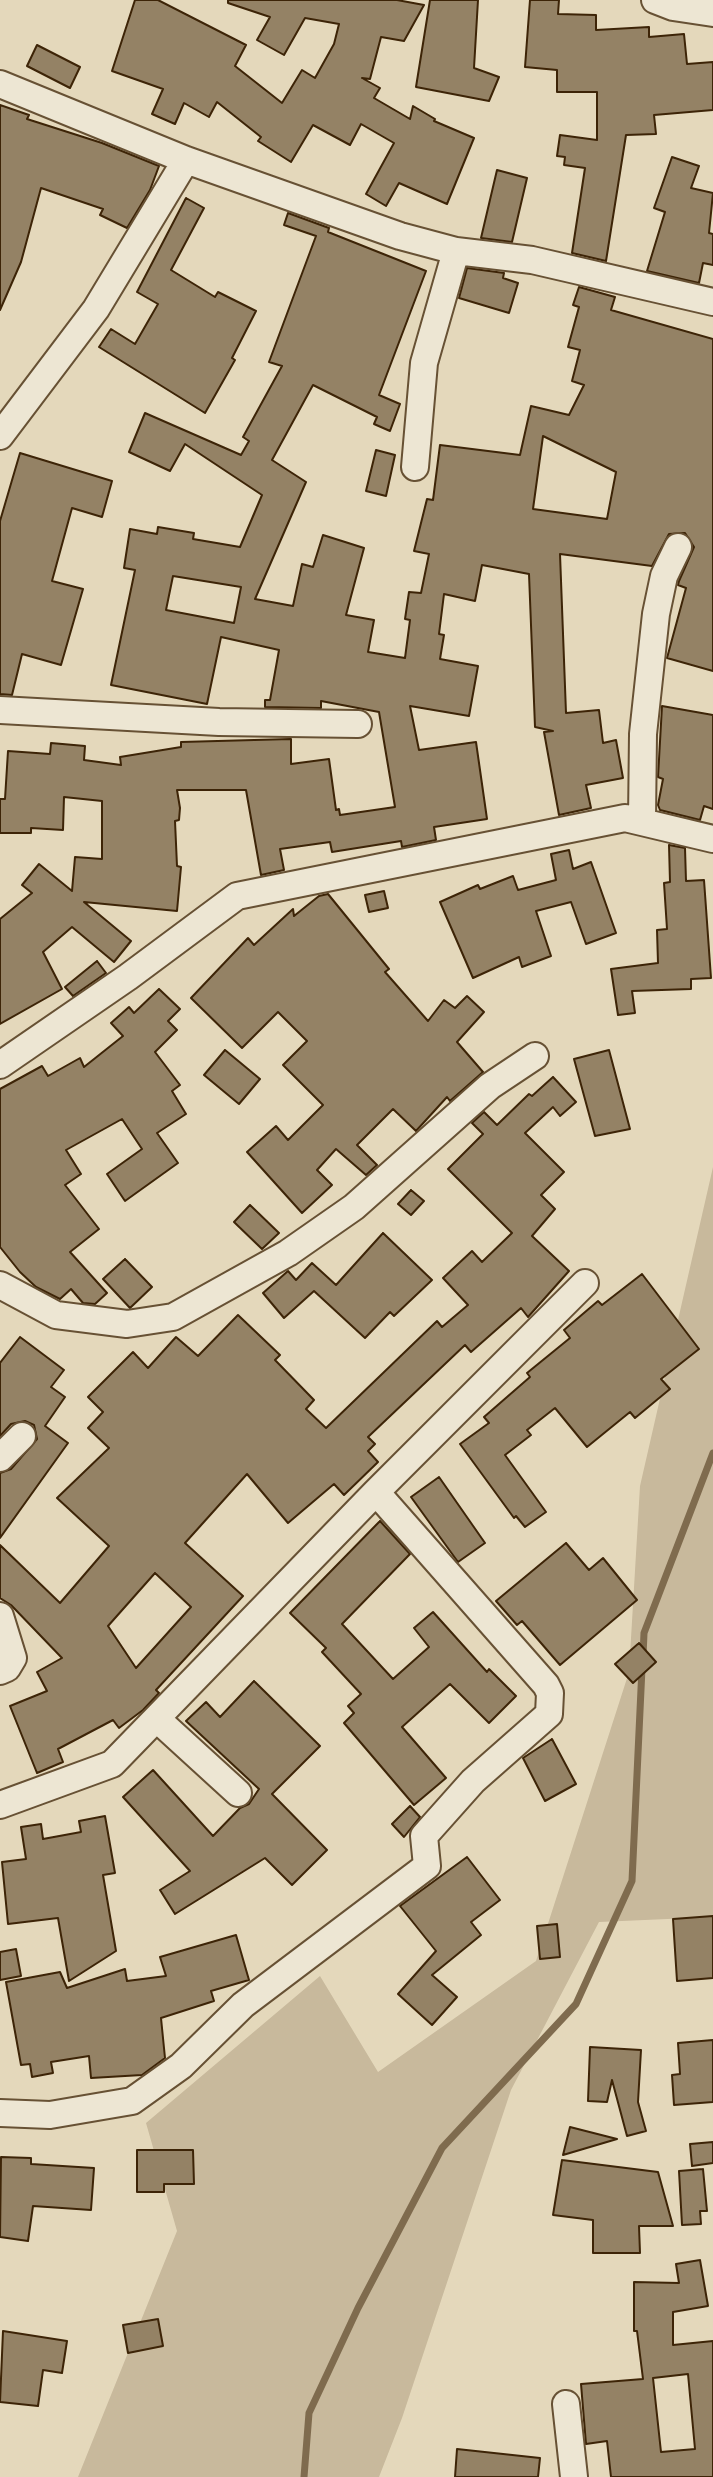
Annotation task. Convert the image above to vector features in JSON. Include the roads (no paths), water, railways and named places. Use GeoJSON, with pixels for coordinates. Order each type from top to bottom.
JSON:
{"type":"FeatureCollection","features":[{"type":"Feature","properties":{"kind":"street"},"geometry":{"type":"LineString","coordinates":[[655,0],[673,7],[713,12]]}},
{"type":"Feature","properties":{"kind":"street"},"geometry":{"type":"LineString","coordinates":[[0,84],[186,160],[400,236],[456,251],[532,260],[713,302]]}},
{"type":"Feature","properties":{"kind":"street"},"geometry":{"type":"LineString","coordinates":[[0,436],[96,309],[186,160]]}},
{"type":"Feature","properties":{"kind":"street"},"geometry":{"type":"LineString","coordinates":[[415,467],[424,363],[456,251]]}},
{"type":"Feature","properties":{"kind":"street"},"geometry":{"type":"LineString","coordinates":[[642,820],[642,747],[656,614],[664,576],[678,547]]}},
{"type":"Feature","properties":{"kind":"street"},"geometry":{"type":"LineString","coordinates":[[0,710],[219,722],[358,724]]}},
{"type":"Feature","properties":{"kind":"street"},"geometry":{"type":"LineString","coordinates":[[0,1065],[128,977],[237,896],[625,818],[713,839]]}},
{"type":"Feature","properties":{"kind":"street"},"geometry":{"type":"LineString","coordinates":[[0,1285],[56,1315],[127,1324],[173,1317],[289,1253],[354,1208],[490,1086],[535,1056]]}},
{"type":"Feature","properties":{"kind":"street"},"geometry":{"type":"LineString","coordinates":[[0,1805],[112,1764],[376,1492],[585,1283]]}},
{"type":"Feature","properties":{"kind":"street"},"geometry":{"type":"LineString","coordinates":[[0,1458],[22,1436]]}},
{"type":"Feature","properties":{"kind":"street"},"geometry":{"type":"LineString","coordinates":[[0,2113],[50,2115],[132,2101],[181,2066],[243,2006],[427,1866],[424,1836],[473,1781],[549,1714],[550,1693],[546,1685],[376,1492]]}},
{"type":"Feature","properties":{"kind":"street"},"geometry":{"type":"LineString","coordinates":[[0,1616],[13,1658],[7,1668],[0,1671]]}},
{"type":"Feature","properties":{"kind":"street"},"geometry":{"type":"LineString","coordinates":[[157,1719],[238,1793]]}},
{"type":"Feature","properties":{"kind":"street"},"geometry":{"type":"LineString","coordinates":[[566,2404],[574,2477]]}},
{"type":"Feature","properties":{"kind":"waterway"},"geometry":{"type":"LineString","coordinates":[[643,1656],[644,1633],[713,1453]]}},
{"type":"Feature","properties":{"kind":"waterway"},"geometry":{"type":"LineString","coordinates":[[304,2477],[309,2413],[358,2308],[442,2148],[576,2004],[632,1881],[642,1668]]}}]}
